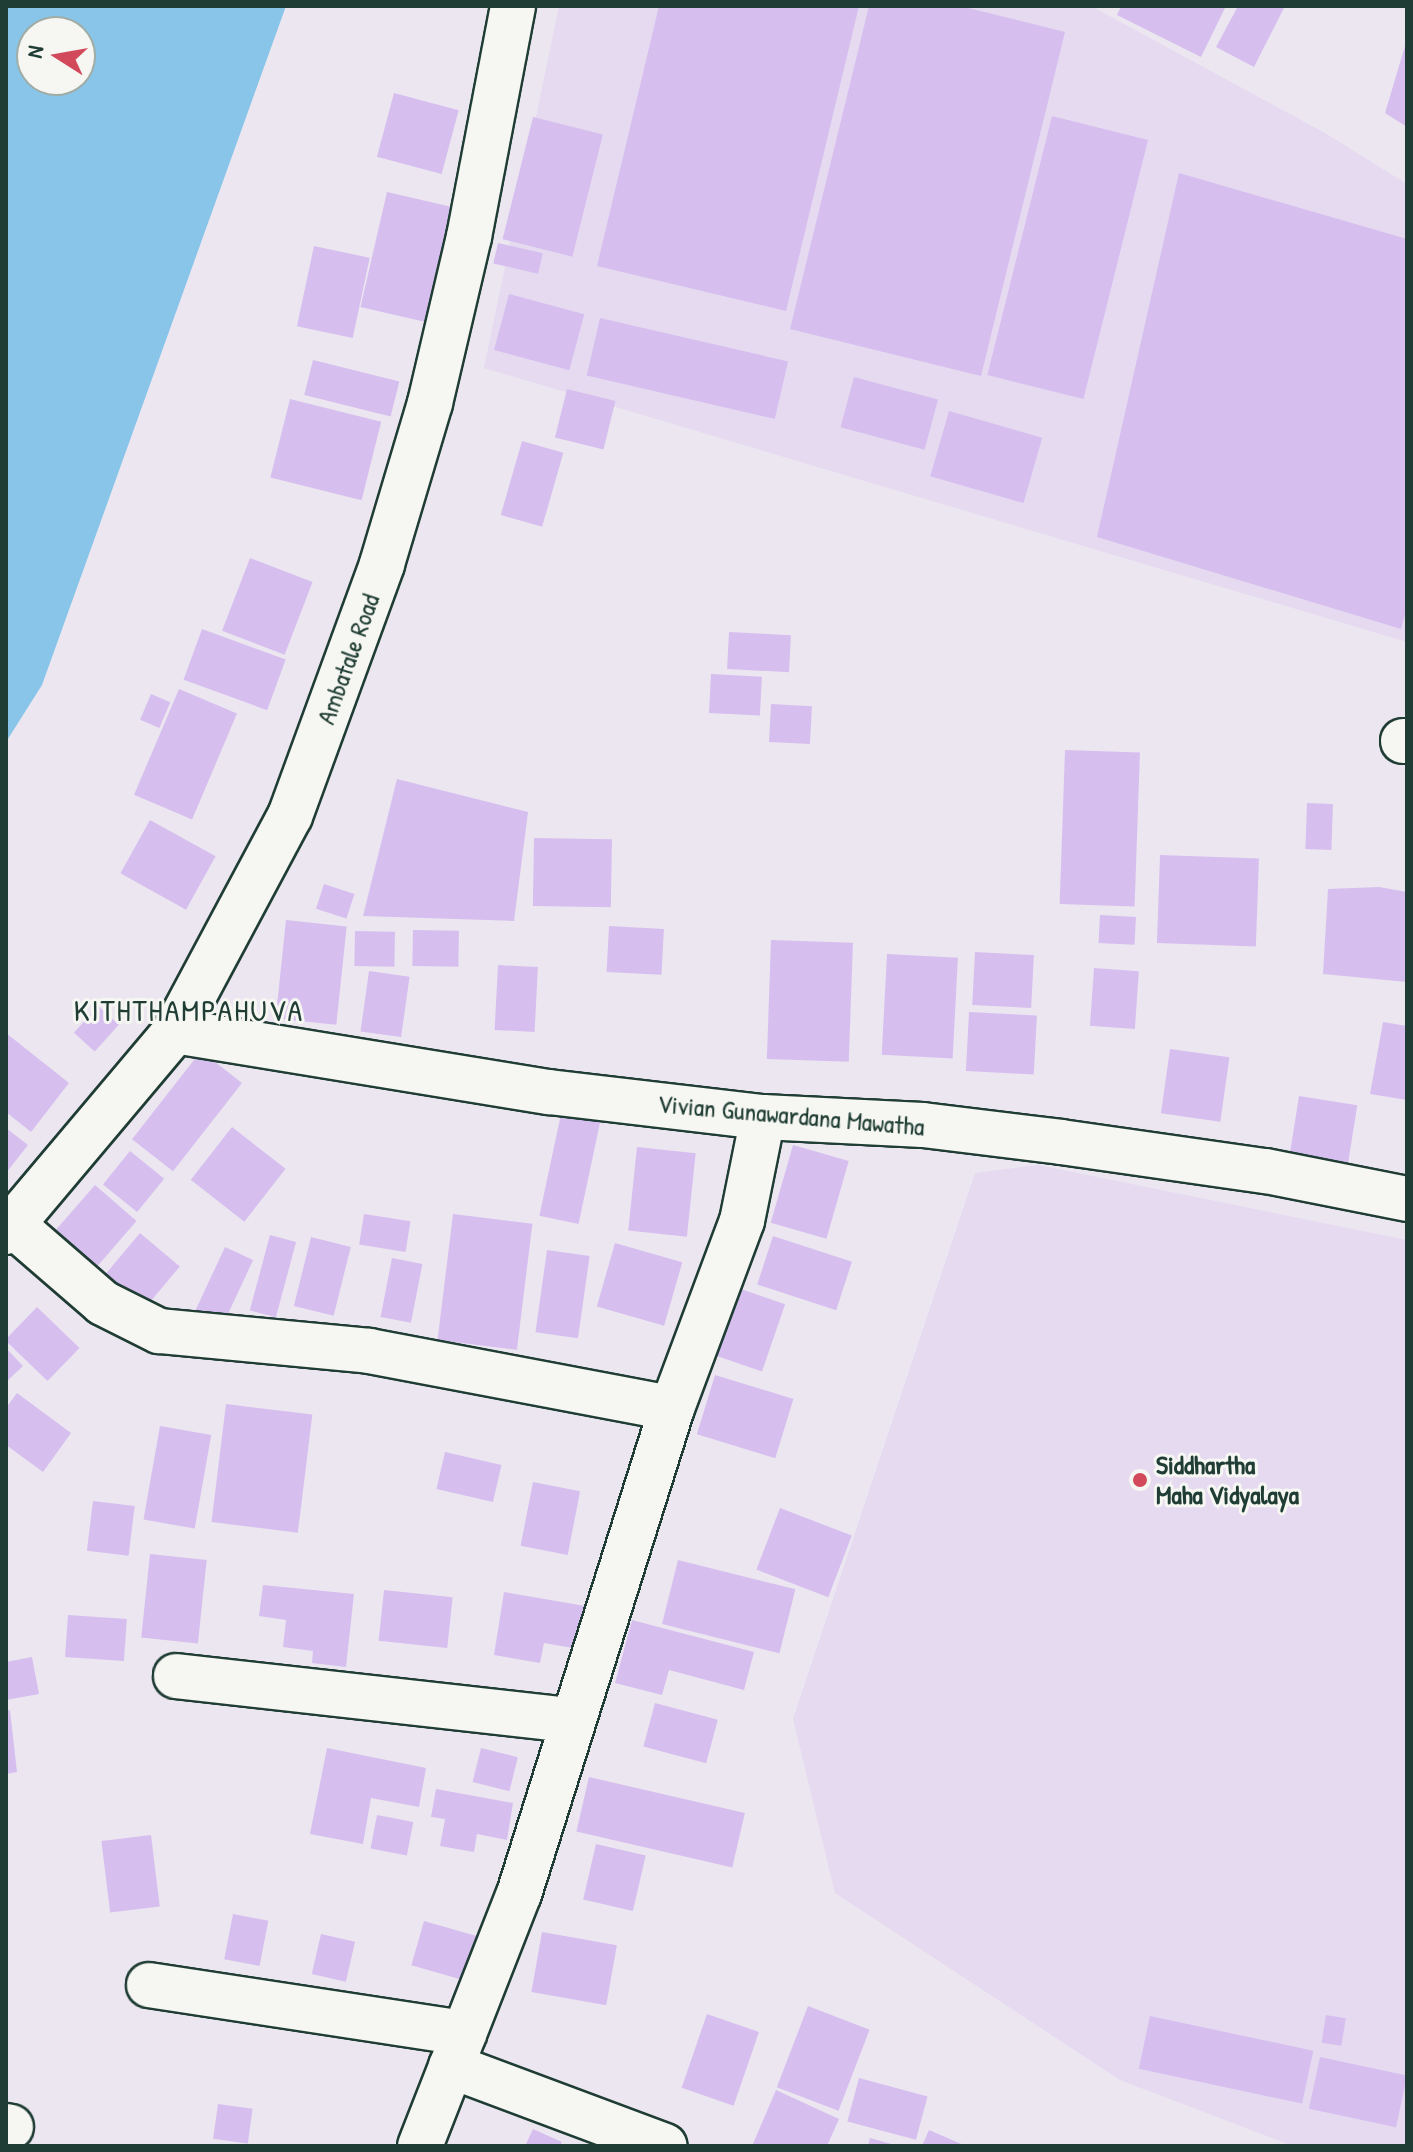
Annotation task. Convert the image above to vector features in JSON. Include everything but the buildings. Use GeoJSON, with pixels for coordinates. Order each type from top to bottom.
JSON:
{"type":"FeatureCollection","features":[{"type":"Feature","properties":{"kind":"street","name":"Ambatale Road"},"geometry":{"type":"LineString","coordinates":[[9,1229],[175,1031],[290,816],[382,564],[430,403],[469,237],[513,6]]}},
{"type":"Feature","properties":{"kind":"street","name":"Vivian Gunawardana Mawatha"},"geometry":{"type":"LineString","coordinates":[[175,1031],[549,1092],[763,1117],[923,1125],[1061,1142],[1266,1171],[1407,1199]]}},
{"type":"Feature","properties":{"kind":"street"},"geometry":{"type":"LineString","coordinates":[[420,2146],[519,1894],[571,1720],[672,1408],[742,1221],[763,1117]]}},
{"type":"Feature","properties":{"kind":"street"},"geometry":{"type":"LineString","coordinates":[[9,1229],[103,1303],[159,1331],[369,1351],[672,1408]]}},
{"type":"Feature","properties":{"kind":"street"},"geometry":{"type":"LineString","coordinates":[[176,1676],[571,1720]]}},
{"type":"Feature","properties":{"kind":"street"},"geometry":{"type":"LineString","coordinates":[[149,1985],[458,2050],[665,2146]]}},
{"type":"Feature","properties":{"kind":"shaded area"},"geometry":{"type":"Polygon","coordinates":[[[559,6],[1091,6],[1325,133],[1407,184],[1407,642],[484,368],[559,6]]]}},
{"type":"Feature","properties":{"kind":"shaded area","name":"Siddhartha Maha Vidyalaya"},"geometry":{"type":"Polygon","coordinates":[[[1038,1165],[1407,1240],[1407,2146],[1293,2146],[1120,2080],[835,1893],[793,1719],[975,1173],[1038,1165]]]}},
{"type":"Feature","properties":{"kind":"water"},"geometry":{"type":"Polygon","coordinates":[[[6,6],[286,6],[42,685],[6,742],[6,6]]]}},
{"type":"Feature","properties":{"kind":"place","name":"Siddhartha Maha Vidyalaya"},"geometry":{"type":"Point","coordinates":[1140,1480]}},
{"type":"Feature","properties":{"kind":"district","name":"KITHTHAMPAHUVA"},"geometry":{"type":"Point","coordinates":[189,1010]}}]}
